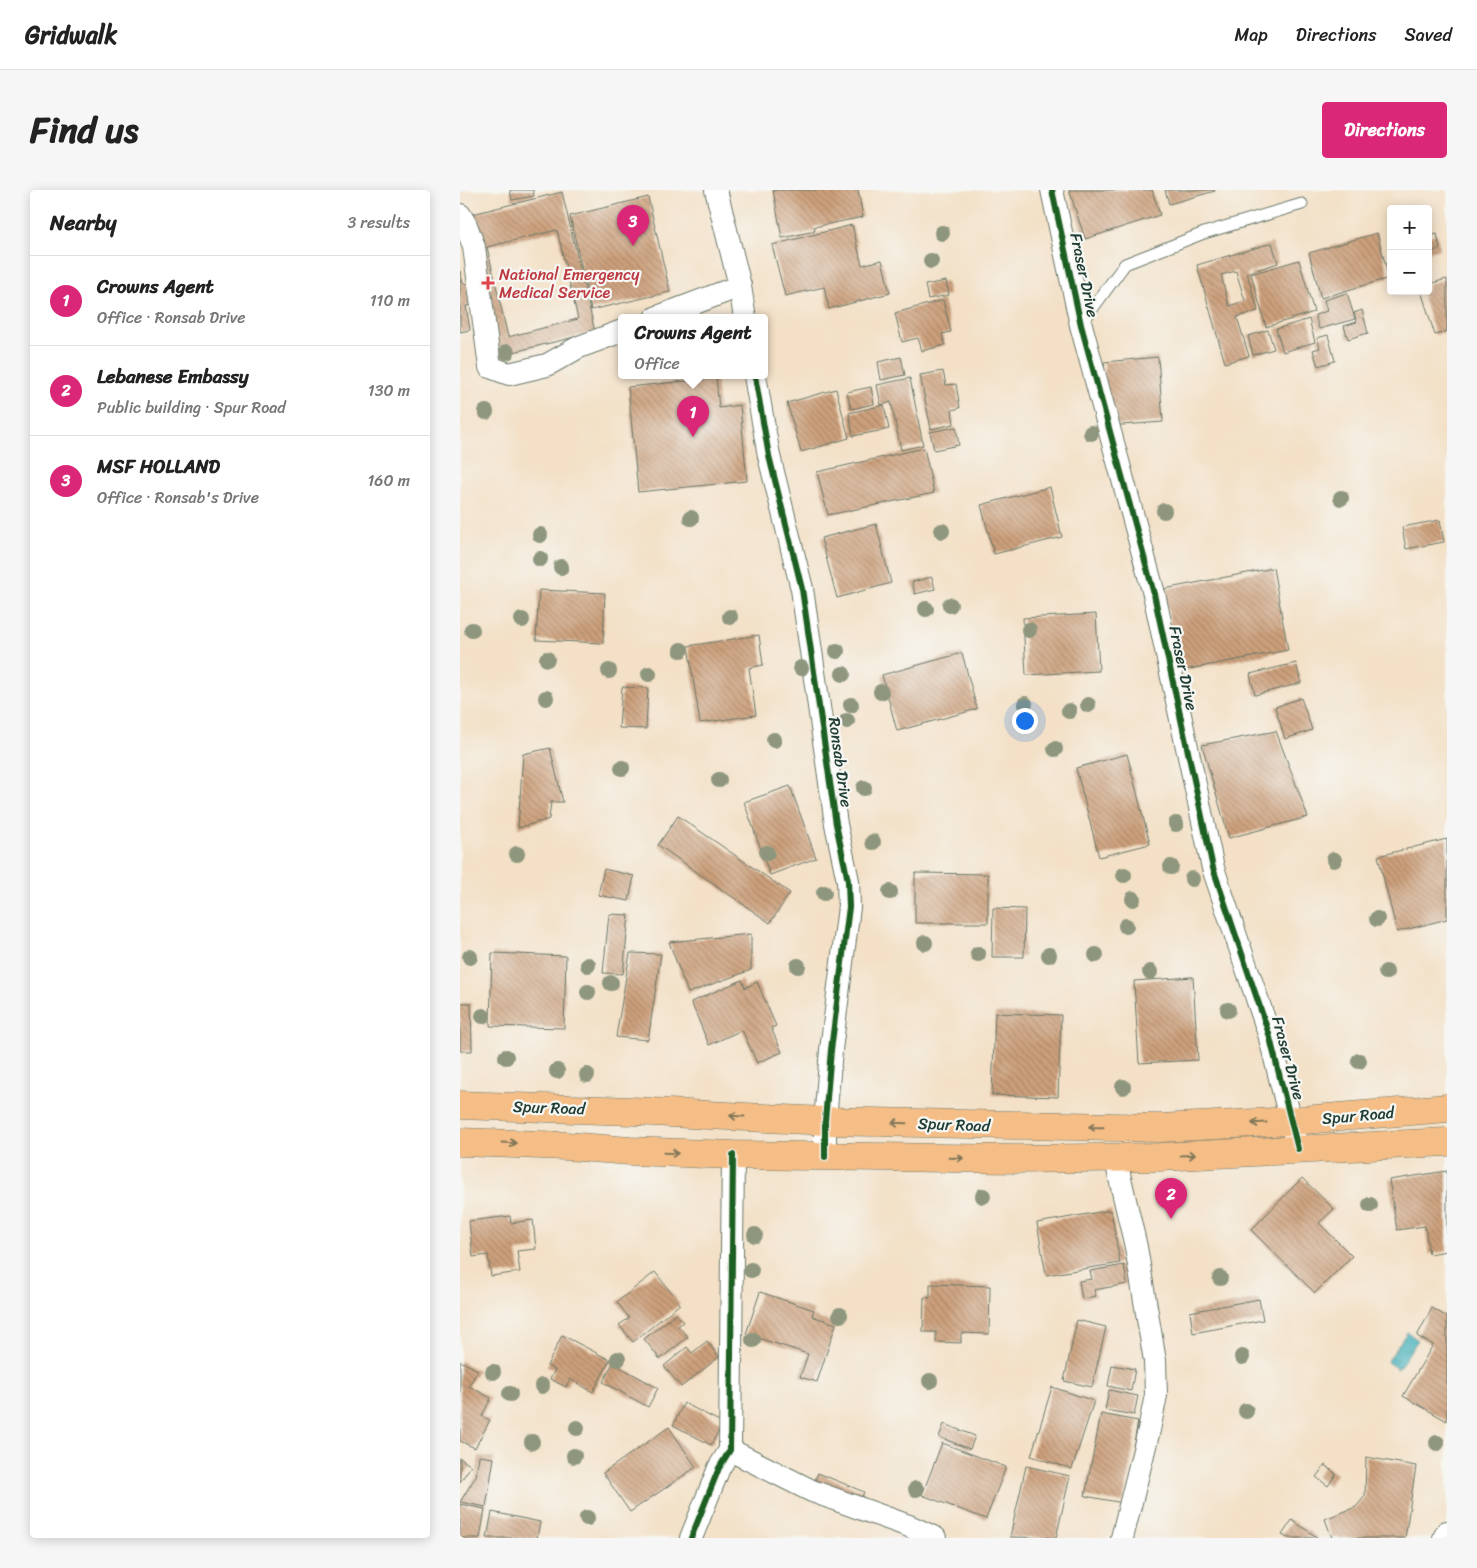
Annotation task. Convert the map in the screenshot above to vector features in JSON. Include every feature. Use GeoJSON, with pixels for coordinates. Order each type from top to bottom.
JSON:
{"type":"FeatureCollection","features":[{"type":"Feature","properties":{"kind":"main road","name":"Spur Road"},"geometry":{"type":"LineString","coordinates":[[460,1105],[632,1111],[825,1121],[1160,1128],[1291,1121],[1447,1108]]}},
{"type":"Feature","properties":{"kind":"main road"},"geometry":{"type":"LineString","coordinates":[[630,1152],[632,1111]]}},
{"type":"Feature","properties":{"kind":"main road"},"geometry":{"type":"LineString","coordinates":[[1160,1128],[1160,1157]]}},
{"type":"Feature","properties":{"kind":"main road","name":"Spur Road"},"geometry":{"type":"LineString","coordinates":[[460,1142],[566,1146],[630,1152],[1017,1159],[1160,1157],[1447,1142]]}},
{"type":"Feature","properties":{"kind":"street"},"geometry":{"type":"LineString","coordinates":[[716,190],[740,286],[744,314]]}},
{"type":"Feature","properties":{"kind":"street","name":"Fraser Drive"},"geometry":{"type":"LineString","coordinates":[[1052,190],[1080,324],[1154,594],[1213,868],[1270,1034],[1298,1149]]}},
{"type":"Feature","properties":{"kind":"street"},"geometry":{"type":"LineString","coordinates":[[460,215],[474,247],[490,366],[510,374],[547,366],[579,347],[618,332]]}},
{"type":"Feature","properties":{"kind":"street"},"geometry":{"type":"LineString","coordinates":[[666,314],[740,286]]}},
{"type":"Feature","properties":{"kind":"street","name":"Ronsab Drive"},"geometry":{"type":"LineString","coordinates":[[756,379],[769,456],[802,589],[836,824],[848,881],[849,907],[830,1050],[825,1121],[825,1157]]}},
{"type":"Feature","properties":{"kind":"street"},"geometry":{"type":"LineString","coordinates":[[691,1538],[719,1468],[730,1450],[733,1154]]}},
{"type":"Feature","properties":{"kind":"street"},"geometry":{"type":"LineString","coordinates":[[1115,1157],[1136,1247],[1155,1361],[1156,1395],[1122,1538]]}},
{"type":"Feature","properties":{"kind":"street"},"geometry":{"type":"LineString","coordinates":[[730,1450],[812,1491],[909,1526],[935,1538]]}},
{"type":"Feature","properties":{"kind":"street"},"geometry":{"type":"LineString","coordinates":[[1444,1538],[1447,1532]]}},
{"type":"Feature","properties":{"kind":"lane"},"geometry":{"type":"LineString","coordinates":[[1080,324],[1125,264],[1204,234],[1302,204]]}},
{"type":"Feature","properties":{"kind":"water"},"geometry":{"type":"Polygon","coordinates":[[[1407,1332],[1418,1340],[1398,1369],[1387,1362],[1407,1332]]]}},
{"type":"Feature","properties":{"kind":"building"},"geometry":{"type":"Polygon","coordinates":[[[510,190],[533,190],[534,196],[512,200],[510,190]]]}},
{"type":"Feature","properties":{"kind":"building"},"geometry":{"type":"Polygon","coordinates":[[[773,190],[858,190],[863,217],[814,227],[815,231],[782,238],[773,190]]]}},
{"type":"Feature","properties":{"kind":"building"},"geometry":{"type":"Polygon","coordinates":[[[1069,190],[1152,190],[1160,215],[1085,239],[1069,190]]]}},
{"type":"Feature","properties":{"kind":"building"},"geometry":{"type":"Polygon","coordinates":[[[1165,190],[1215,190],[1215,191],[1169,204],[1165,190]]]}},
{"type":"Feature","properties":{"kind":"building","name":"National Emergency Medical Service"},"geometry":{"type":"Polygon","coordinates":[[[562,192],[595,332],[497,356],[464,216],[562,192]],[[557,230],[487,247],[508,337],[578,319],[557,230]]]}},
{"type":"Feature","properties":{"kind":"building"},"geometry":{"type":"Polygon","coordinates":[[[648,197],[670,292],[591,310],[570,216],[648,197]]]}},
{"type":"Feature","properties":{"kind":"building"},"geometry":{"type":"Polygon","coordinates":[[[852,225],[862,265],[882,260],[890,293],[829,309],[824,287],[785,296],[772,245],[852,225]]]}},
{"type":"Feature","properties":{"kind":"building"},"geometry":{"type":"Polygon","coordinates":[[[1377,233],[1387,270],[1387,279],[1321,298],[1309,253],[1377,233]]]}},
{"type":"Feature","properties":{"kind":"building"},"geometry":{"type":"Polygon","coordinates":[[[1437,234],[1440,249],[1432,251],[1432,235],[1437,234]]]}},
{"type":"Feature","properties":{"kind":"building"},"geometry":{"type":"Polygon","coordinates":[[[1272,243],[1278,263],[1247,273],[1258,311],[1237,317],[1249,356],[1225,363],[1197,265],[1272,243]],[[1236,271],[1221,275],[1229,306],[1245,301],[1236,271]]]}},
{"type":"Feature","properties":{"kind":"building"},"geometry":{"type":"Polygon","coordinates":[[[1299,260],[1314,312],[1266,327],[1251,274],[1299,260]]]}},
{"type":"Feature","properties":{"kind":"building"},"geometry":{"type":"Polygon","coordinates":[[[460,271],[463,284],[475,283],[478,304],[466,306],[470,330],[460,332],[460,271]]]}},
{"type":"Feature","properties":{"kind":"building"},"geometry":{"type":"Polygon","coordinates":[[[1447,279],[1447,331],[1435,335],[1422,295],[1432,295],[1432,283],[1447,279]]]}},
{"type":"Feature","properties":{"kind":"building"},"geometry":{"type":"Polygon","coordinates":[[[946,281],[949,295],[928,299],[925,285],[946,281]]]}},
{"type":"Feature","properties":{"kind":"building"},"geometry":{"type":"Polygon","coordinates":[[[1347,293],[1355,319],[1319,329],[1315,315],[1327,311],[1324,300],[1347,293]]]}},
{"type":"Feature","properties":{"kind":"building"},"geometry":{"type":"Polygon","coordinates":[[[943,300],[951,332],[942,334],[945,345],[922,351],[918,338],[902,342],[895,313],[943,300]]]}},
{"type":"Feature","properties":{"kind":"building"},"geometry":{"type":"Polygon","coordinates":[[[1362,310],[1368,333],[1348,339],[1344,326],[1357,322],[1354,313],[1362,310]]]}},
{"type":"Feature","properties":{"kind":"building"},"geometry":{"type":"Polygon","coordinates":[[[1309,319],[1315,342],[1283,352],[1276,329],[1309,319]]]}},
{"type":"Feature","properties":{"kind":"building"},"geometry":{"type":"Polygon","coordinates":[[[1268,330],[1274,349],[1253,355],[1248,336],[1268,330]]]}},
{"type":"Feature","properties":{"kind":"building"},"geometry":{"type":"Polygon","coordinates":[[[1328,335],[1335,361],[1318,366],[1313,350],[1320,348],[1317,338],[1328,335]]]}},
{"type":"Feature","properties":{"kind":"building"},"geometry":{"type":"Polygon","coordinates":[[[901,357],[905,375],[881,380],[878,362],[901,357]]]}},
{"type":"Feature","properties":{"kind":"building"},"geometry":{"type":"Polygon","coordinates":[[[1158,357],[1163,422],[1108,426],[1104,362],[1158,357]]]}},
{"type":"Feature","properties":{"kind":"building"},"geometry":{"type":"Polygon","coordinates":[[[943,371],[946,385],[956,384],[960,408],[952,410],[954,424],[931,429],[920,375],[943,371]]]}},
{"type":"Feature","properties":{"kind":"building"},"geometry":{"type":"Polygon","coordinates":[[[910,378],[923,445],[901,450],[891,402],[881,405],[877,385],[910,378]]]}},
{"type":"Feature","properties":{"kind":"building"},"geometry":{"type":"Polygon","coordinates":[[[716,379],[719,408],[740,405],[747,481],[638,492],[628,387],[716,379]]]}},
{"type":"Feature","properties":{"kind":"building"},"geometry":{"type":"Polygon","coordinates":[[[871,387],[874,404],[851,409],[847,392],[871,387]]]}},
{"type":"Feature","properties":{"kind":"building"},"geometry":{"type":"Polygon","coordinates":[[[836,389],[849,438],[801,452],[787,403],[836,389]]]}},
{"type":"Feature","properties":{"kind":"building"},"geometry":{"type":"Polygon","coordinates":[[[884,405],[889,429],[853,436],[849,413],[884,405]]]}},
{"type":"Feature","properties":{"kind":"building"},"geometry":{"type":"Polygon","coordinates":[[[956,427],[959,445],[934,450],[930,432],[956,427]]]}},
{"type":"Feature","properties":{"kind":"building"},"geometry":{"type":"Polygon","coordinates":[[[924,448],[934,493],[828,515],[817,472],[924,448]]]}},
{"type":"Feature","properties":{"kind":"building"},"geometry":{"type":"Polygon","coordinates":[[[1050,487],[1062,537],[994,554],[981,505],[1050,487]]]}},
{"type":"Feature","properties":{"kind":"building"},"geometry":{"type":"Polygon","coordinates":[[[1440,520],[1444,542],[1406,549],[1402,527],[1440,520]]]}},
{"type":"Feature","properties":{"kind":"building"},"geometry":{"type":"Polygon","coordinates":[[[876,524],[891,583],[837,598],[821,538],[876,524]]]}},
{"type":"Feature","properties":{"kind":"building"},"geometry":{"type":"Polygon","coordinates":[[[1273,568],[1288,650],[1179,671],[1164,589],[1273,568]]]}},
{"type":"Feature","properties":{"kind":"building"},"geometry":{"type":"Polygon","coordinates":[[[932,577],[935,589],[915,594],[912,582],[932,577]]]}},
{"type":"Feature","properties":{"kind":"building"},"geometry":{"type":"Polygon","coordinates":[[[539,590],[605,593],[603,643],[536,640],[539,590]]]}},
{"type":"Feature","properties":{"kind":"building"},"geometry":{"type":"Polygon","coordinates":[[[1096,614],[1099,671],[1026,675],[1023,618],[1096,614]]]}},
{"type":"Feature","properties":{"kind":"building"},"geometry":{"type":"Polygon","coordinates":[[[759,635],[763,665],[749,668],[756,715],[700,723],[688,646],[759,635]]]}},
{"type":"Feature","properties":{"kind":"building"},"geometry":{"type":"Polygon","coordinates":[[[962,653],[977,709],[897,731],[882,675],[962,653]]]}},
{"type":"Feature","properties":{"kind":"building"},"geometry":{"type":"Polygon","coordinates":[[[1296,663],[1301,683],[1255,695],[1250,674],[1296,663]]]}},
{"type":"Feature","properties":{"kind":"building"},"geometry":{"type":"Polygon","coordinates":[[[622,687],[648,688],[646,729],[619,728],[622,687]]]}},
{"type":"Feature","properties":{"kind":"building"},"geometry":{"type":"Polygon","coordinates":[[[1301,698],[1312,730],[1285,739],[1275,707],[1301,698]]]}},
{"type":"Feature","properties":{"kind":"building"},"geometry":{"type":"Polygon","coordinates":[[[1276,731],[1308,817],[1229,838],[1202,745],[1276,731]]]}},
{"type":"Feature","properties":{"kind":"building"},"geometry":{"type":"Polygon","coordinates":[[[550,748],[563,802],[551,802],[549,819],[518,828],[523,754],[550,748]]]}},
{"type":"Feature","properties":{"kind":"building"},"geometry":{"type":"Polygon","coordinates":[[[1127,754],[1150,844],[1099,857],[1076,768],[1127,754]]]}},
{"type":"Feature","properties":{"kind":"building"},"geometry":{"type":"Polygon","coordinates":[[[790,786],[816,858],[770,875],[744,802],[790,786]]]}},
{"type":"Feature","properties":{"kind":"building"},"geometry":{"type":"Polygon","coordinates":[[[678,816],[790,893],[770,923],[658,845],[678,816]]]}},
{"type":"Feature","properties":{"kind":"building"},"geometry":{"type":"Polygon","coordinates":[[[1447,839],[1447,919],[1397,932],[1378,856],[1447,839]]]}},
{"type":"Feature","properties":{"kind":"building"},"geometry":{"type":"Polygon","coordinates":[[[604,869],[634,876],[629,901],[598,895],[604,869]]]}},
{"type":"Feature","properties":{"kind":"building"},"geometry":{"type":"Polygon","coordinates":[[[915,873],[988,874],[988,923],[915,923],[915,873]]]}},
{"type":"Feature","properties":{"kind":"building"},"geometry":{"type":"Polygon","coordinates":[[[993,908],[1025,909],[1024,957],[992,957],[993,908]]]}},
{"type":"Feature","properties":{"kind":"building"},"geometry":{"type":"Polygon","coordinates":[[[609,914],[629,915],[623,974],[603,973],[609,914]]]}},
{"type":"Feature","properties":{"kind":"building"},"geometry":{"type":"Polygon","coordinates":[[[751,934],[751,970],[688,993],[669,942],[751,934]]]}},
{"type":"Feature","properties":{"kind":"building"},"geometry":{"type":"Polygon","coordinates":[[[492,953],[566,956],[564,1028],[490,1026],[492,953]]]}},
{"type":"Feature","properties":{"kind":"building"},"geometry":{"type":"Polygon","coordinates":[[[630,953],[661,954],[648,1040],[616,1037],[630,953]]]}},
{"type":"Feature","properties":{"kind":"building"},"geometry":{"type":"Polygon","coordinates":[[[1193,977],[1198,1060],[1139,1063],[1134,981],[1193,977]]]}},
{"type":"Feature","properties":{"kind":"building"},"geometry":{"type":"Polygon","coordinates":[[[742,980],[745,988],[757,982],[776,1026],[771,1028],[782,1052],[757,1063],[742,1030],[709,1045],[691,1002],[742,980]]]}},
{"type":"Feature","properties":{"kind":"building"},"geometry":{"type":"Polygon","coordinates":[[[460,1003],[471,1003],[472,1051],[460,1051],[460,1003]]]}},
{"type":"Feature","properties":{"kind":"building"},"geometry":{"type":"Polygon","coordinates":[[[995,1013],[1061,1015],[1058,1097],[992,1095],[995,1013]]]}},
{"type":"Feature","properties":{"kind":"building"},"geometry":{"type":"Polygon","coordinates":[[[1447,1171],[1447,1251],[1429,1254],[1425,1226],[1397,1230],[1389,1180],[1447,1171]]]}},
{"type":"Feature","properties":{"kind":"building"},"geometry":{"type":"Polygon","coordinates":[[[1302,1178],[1334,1209],[1319,1223],[1352,1256],[1315,1293],[1251,1230],[1302,1178]]]}},
{"type":"Feature","properties":{"kind":"building"},"geometry":{"type":"Polygon","coordinates":[[[1111,1210],[1120,1263],[1046,1275],[1037,1223],[1111,1210]]]}},
{"type":"Feature","properties":{"kind":"building"},"geometry":{"type":"Polygon","coordinates":[[[510,1216],[511,1223],[533,1220],[536,1249],[517,1251],[520,1272],[491,1276],[488,1255],[473,1257],[469,1221],[510,1216]]]}},
{"type":"Feature","properties":{"kind":"building"},"geometry":{"type":"Polygon","coordinates":[[[1124,1265],[1127,1284],[1094,1290],[1096,1296],[1082,1299],[1079,1281],[1092,1279],[1090,1271],[1124,1265]]]}},
{"type":"Feature","properties":{"kind":"building"},"geometry":{"type":"Polygon","coordinates":[[[655,1272],[680,1304],[633,1342],[619,1325],[629,1318],[617,1302],[655,1272]]]}},
{"type":"Feature","properties":{"kind":"building"},"geometry":{"type":"Polygon","coordinates":[[[930,1284],[990,1286],[989,1334],[961,1333],[961,1343],[936,1342],[936,1332],[923,1332],[924,1297],[930,1298],[930,1284]]]}},
{"type":"Feature","properties":{"kind":"building"},"geometry":{"type":"Polygon","coordinates":[[[760,1292],[814,1310],[812,1316],[836,1324],[817,1382],[800,1377],[808,1354],[746,1334],[760,1292]]]}},
{"type":"Feature","properties":{"kind":"building"},"geometry":{"type":"Polygon","coordinates":[[[1259,1299],[1263,1320],[1193,1333],[1190,1312],[1259,1299]]]}},
{"type":"Feature","properties":{"kind":"building"},"geometry":{"type":"Polygon","coordinates":[[[1432,1308],[1447,1317],[1447,1421],[1403,1396],[1433,1345],[1417,1336],[1432,1308]]]}},
{"type":"Feature","properties":{"kind":"building"},"geometry":{"type":"Polygon","coordinates":[[[676,1314],[683,1322],[678,1326],[688,1337],[660,1359],[644,1339],[676,1314]]]}},
{"type":"Feature","properties":{"kind":"building"},"geometry":{"type":"Polygon","coordinates":[[[1077,1320],[1106,1327],[1092,1387],[1064,1381],[1077,1320]]]}},
{"type":"Feature","properties":{"kind":"building"},"geometry":{"type":"Polygon","coordinates":[[[562,1335],[610,1360],[593,1392],[570,1379],[566,1387],[550,1379],[555,1370],[547,1366],[562,1335]]]}},
{"type":"Feature","properties":{"kind":"building"},"geometry":{"type":"Polygon","coordinates":[[[707,1341],[719,1357],[681,1387],[664,1366],[687,1347],[692,1353],[707,1341]]]}},
{"type":"Feature","properties":{"kind":"building"},"geometry":{"type":"Polygon","coordinates":[[[460,1361],[478,1370],[469,1386],[491,1398],[482,1416],[490,1420],[475,1448],[460,1441],[460,1361]]]}},
{"type":"Feature","properties":{"kind":"building"},"geometry":{"type":"Polygon","coordinates":[[[613,1363],[658,1388],[648,1407],[603,1382],[613,1363]]]}},
{"type":"Feature","properties":{"kind":"building"},"geometry":{"type":"Polygon","coordinates":[[[1112,1365],[1135,1369],[1131,1391],[1108,1386],[1112,1365]]]}},
{"type":"Feature","properties":{"kind":"building"},"geometry":{"type":"Polygon","coordinates":[[[1052,1387],[1094,1401],[1072,1469],[1031,1456],[1052,1387]]]}},
{"type":"Feature","properties":{"kind":"building"},"geometry":{"type":"Polygon","coordinates":[[[1109,1390],[1138,1396],[1134,1415],[1105,1410],[1109,1390]]]}},
{"type":"Feature","properties":{"kind":"building"},"geometry":{"type":"Polygon","coordinates":[[[684,1403],[723,1423],[711,1445],[673,1425],[684,1403]]]}},
{"type":"Feature","properties":{"kind":"building"},"geometry":{"type":"Polygon","coordinates":[[[1101,1414],[1138,1421],[1123,1503],[1085,1496],[1101,1414]]]}},
{"type":"Feature","properties":{"kind":"building"},"geometry":{"type":"Polygon","coordinates":[[[944,1424],[975,1436],[970,1449],[939,1437],[944,1424]]]}},
{"type":"Feature","properties":{"kind":"building"},"geometry":{"type":"Polygon","coordinates":[[[669,1427],[696,1467],[630,1512],[603,1473],[669,1427]]]}},
{"type":"Feature","properties":{"kind":"building"},"geometry":{"type":"Polygon","coordinates":[[[942,1443],[1006,1467],[986,1519],[922,1495],[942,1443]]]}},
{"type":"Feature","properties":{"kind":"building"},"geometry":{"type":"Polygon","coordinates":[[[479,1456],[494,1458],[486,1507],[460,1502],[476,1476],[479,1456]]]}},
{"type":"Feature","properties":{"kind":"building"},"geometry":{"type":"Polygon","coordinates":[[[1366,1457],[1416,1466],[1405,1538],[1332,1538],[1325,1519],[1356,1507],[1365,1496],[1366,1457]]]}},
{"type":"Feature","properties":{"kind":"building"},"geometry":{"type":"Polygon","coordinates":[[[460,1458],[471,1466],[460,1482],[460,1458]]]}},
{"type":"Feature","properties":{"kind":"building"},"geometry":{"type":"Polygon","coordinates":[[[1325,1465],[1336,1474],[1328,1486],[1316,1477],[1325,1465]]]}},
{"type":"Feature","properties":{"kind":"building"},"geometry":{"type":"Polygon","coordinates":[[[1026,1466],[1070,1476],[1056,1538],[1010,1537],[1026,1466]]]}},
{"type":"Feature","properties":{"kind":"building"},"geometry":{"type":"Polygon","coordinates":[[[818,1473],[864,1492],[859,1503],[813,1485],[818,1473]]]}},
{"type":"Feature","properties":{"kind":"building"},"geometry":{"type":"Polygon","coordinates":[[[460,1504],[485,1509],[480,1538],[460,1538],[460,1504]]]}},
{"type":"Feature","properties":{"kind":"building"},"geometry":{"type":"Polygon","coordinates":[[[492,1512],[540,1522],[537,1538],[487,1538],[492,1512]]]}},
{"type":"Feature","properties":{"kind":"building"},"geometry":{"type":"Polygon","coordinates":[[[1292,1520],[1318,1538],[1288,1538],[1282,1535],[1292,1520]]]}},
{"type":"Feature","properties":{"kind":"cycle path"},"geometry":{"type":"LineString","coordinates":[[1052,190],[1081,325],[1154,594],[1213,868],[1269,1034],[1298,1149]]}},
{"type":"Feature","properties":{"kind":"cycle path"},"geometry":{"type":"LineString","coordinates":[[756,379],[769,456],[802,589],[836,824],[848,881],[849,907],[831,1050],[825,1121],[825,1157]]}},
{"type":"Feature","properties":{"kind":"cycle path"},"geometry":{"type":"LineString","coordinates":[[691,1538],[719,1468],[730,1450],[733,1155]]}},
{"type":"Feature","properties":{"kind":"place","name":"MSF HOLLAND"},"geometry":{"type":"Point","coordinates":[633,246]}},
{"type":"Feature","properties":{"kind":"place","name":"National Emergency Medical Service"},"geometry":{"type":"Point","coordinates":[488,283]}},
{"type":"Feature","properties":{"kind":"place","name":"Crowns Agent"},"geometry":{"type":"Point","coordinates":[693,437]}},
{"type":"Feature","properties":{"kind":"place","name":"Lebanese Embassy"},"geometry":{"type":"Point","coordinates":[1171,1219]}}]}
